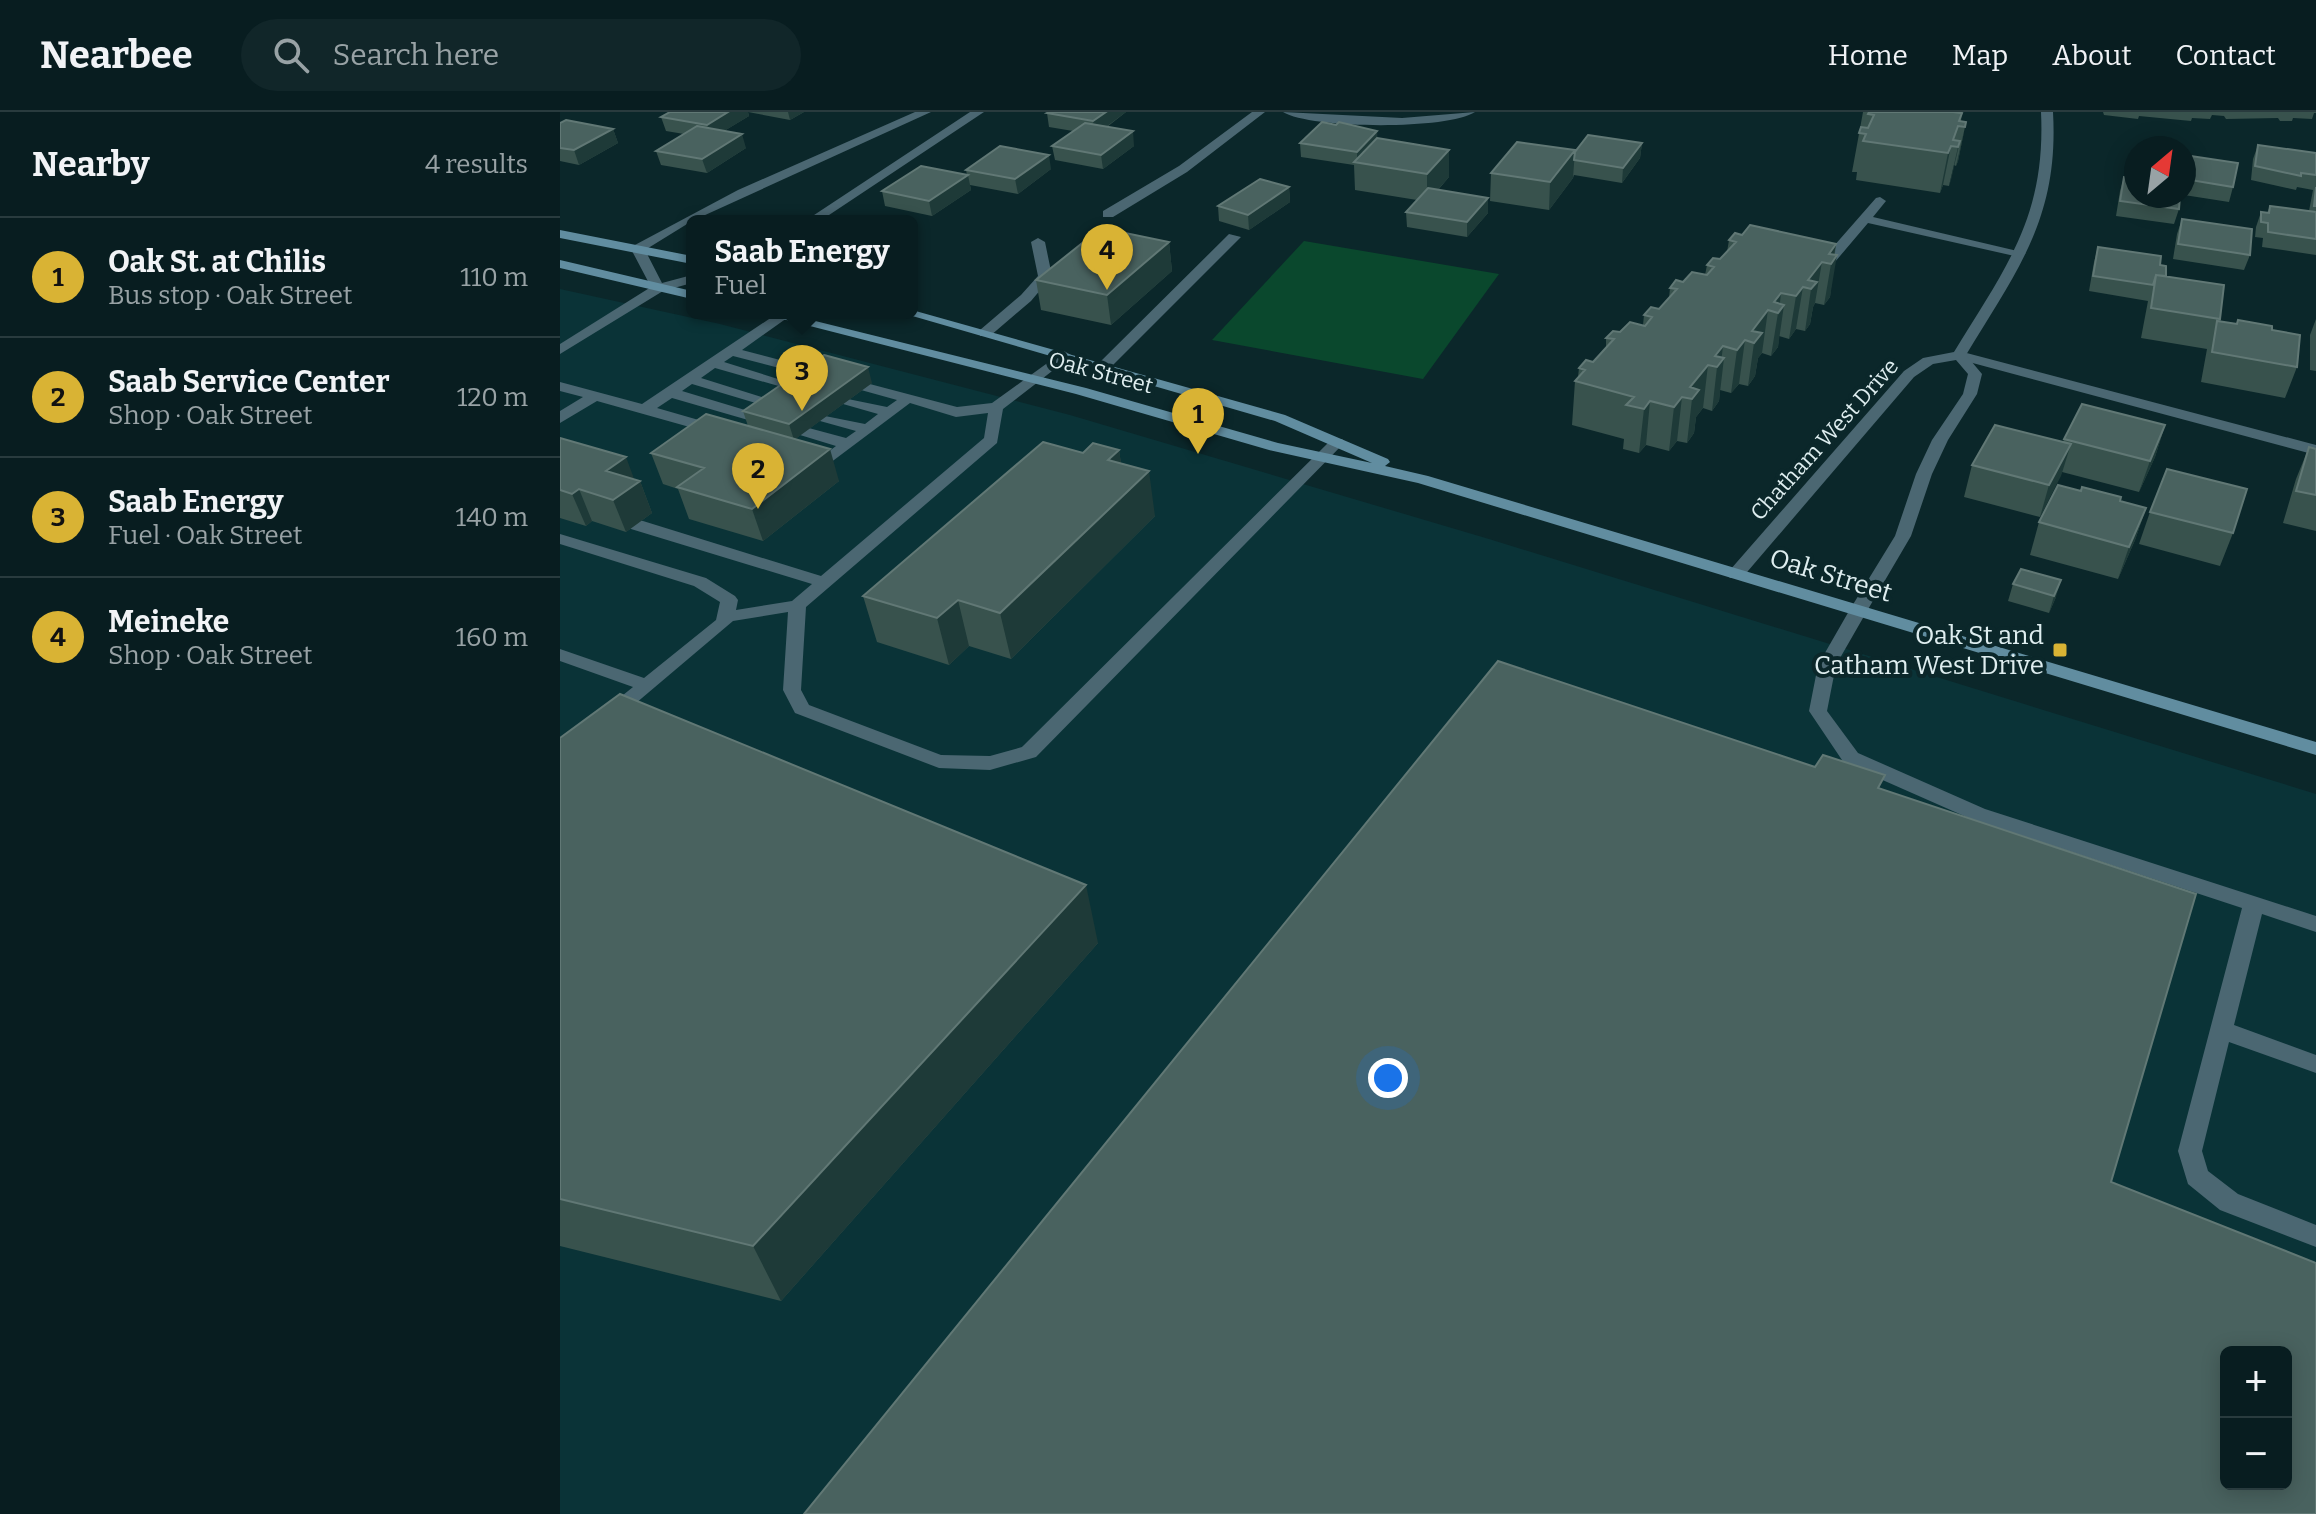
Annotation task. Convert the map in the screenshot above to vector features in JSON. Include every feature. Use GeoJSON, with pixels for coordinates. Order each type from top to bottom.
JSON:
{"type":"FeatureCollection","features":[{"type":"Feature","properties":{"kind":"main road"},"geometry":{"type":"LineString","coordinates":[[560,234],[686,259]]}},
{"type":"Feature","properties":{"kind":"main road"},"geometry":{"type":"LineString","coordinates":[[560,264],[686,294]]}},
{"type":"Feature","properties":{"kind":"main road","name":"Oak Street"},"geometry":{"type":"LineString","coordinates":[[918,315],[1280,418],[1422,479]]}},
{"type":"Feature","properties":{"kind":"main road","name":"Oak Street"},"geometry":{"type":"LineString","coordinates":[[798,319],[1033,378],[1319,457],[1422,479],[2316,749]]}},
{"type":"Feature","properties":{"kind":"street"},"geometry":{"type":"LineString","coordinates":[[699,215],[925,112]]}},
{"type":"Feature","properties":{"kind":"street"},"geometry":{"type":"LineString","coordinates":[[820,215],[978,112]]}},
{"type":"Feature","properties":{"kind":"street"},"geometry":{"type":"LineString","coordinates":[[1108,214],[1183,169],[1259,112]]}},
{"type":"Feature","properties":{"kind":"street"},"geometry":{"type":"LineString","coordinates":[[1289,112],[1367,121],[1413,121],[1469,112]]}},
{"type":"Feature","properties":{"kind":"street"},"geometry":{"type":"LineString","coordinates":[[1959,355],[2031,234],[2046,186],[2049,143],[2047,112]]}},
{"type":"Feature","properties":{"kind":"street"},"geometry":{"type":"LineString","coordinates":[[1824,266],[1880,201]]}},
{"type":"Feature","properties":{"kind":"street"},"geometry":{"type":"LineString","coordinates":[[1865,219],[2019,253]]}},
{"type":"Feature","properties":{"kind":"street"},"geometry":{"type":"LineString","coordinates":[[658,288],[638,249],[686,222]]}},
{"type":"Feature","properties":{"kind":"street"},"geometry":{"type":"LineString","coordinates":[[1104,366],[1234,237]]}},
{"type":"Feature","properties":{"kind":"street"},"geometry":{"type":"LineString","coordinates":[[985,333],[1026,298],[1045,276],[1038,242]]}},
{"type":"Feature","properties":{"kind":"street"},"geometry":{"type":"LineString","coordinates":[[560,350],[658,288],[686,281]]}},
{"type":"Feature","properties":{"kind":"street"},"geometry":{"type":"LineString","coordinates":[[644,410],[772,319]]}},
{"type":"Feature","properties":{"kind":"street"},"geometry":{"type":"LineString","coordinates":[[730,351],[821,375]]}},
{"type":"Feature","properties":{"kind":"street"},"geometry":{"type":"LineString","coordinates":[[866,387],[956,412],[996,407],[1064,355]]}},
{"type":"Feature","properties":{"kind":"street"},"geometry":{"type":"LineString","coordinates":[[1959,355],[2316,450]]}},
{"type":"Feature","properties":{"kind":"street"},"geometry":{"type":"LineString","coordinates":[[1959,355],[1975,374],[1970,394],[1940,440],[1924,474],[1903,536],[1827,665],[1818,711],[1851,758],[1978,814],[2316,924]]}},
{"type":"Feature","properties":{"kind":"street","name":"Chatham West Drive"},"geometry":{"type":"LineString","coordinates":[[1736,574],[1909,374],[1928,361],[1959,355]]}},
{"type":"Feature","properties":{"kind":"street"},"geometry":{"type":"LineString","coordinates":[[712,363],[803,389]]}},
{"type":"Feature","properties":{"kind":"street"},"geometry":{"type":"LineString","coordinates":[[689,379],[779,405]]}},
{"type":"Feature","properties":{"kind":"street"},"geometry":{"type":"LineString","coordinates":[[560,386],[735,435]]}},
{"type":"Feature","properties":{"kind":"street"},"geometry":{"type":"LineString","coordinates":[[669,392],[760,419]]}},
{"type":"Feature","properties":{"kind":"street"},"geometry":{"type":"LineString","coordinates":[[560,418],[595,396]]}},
{"type":"Feature","properties":{"kind":"street"},"geometry":{"type":"LineString","coordinates":[[795,452],[826,461],[908,398]]}},
{"type":"Feature","properties":{"kind":"street"},"geometry":{"type":"LineString","coordinates":[[848,401],[890,412]]}},
{"type":"Feature","properties":{"kind":"street"},"geometry":{"type":"LineString","coordinates":[[725,617],[797,605],[992,440],[996,407]]}},
{"type":"Feature","properties":{"kind":"street"},"geometry":{"type":"LineString","coordinates":[[825,418],[867,429]]}},
{"type":"Feature","properties":{"kind":"street"},"geometry":{"type":"LineString","coordinates":[[805,432],[848,444]]}},
{"type":"Feature","properties":{"kind":"street"},"geometry":{"type":"LineString","coordinates":[[797,605],[792,690],[802,709],[939,761],[990,763],[1029,752],[1337,442]]}},
{"type":"Feature","properties":{"kind":"street"},"geometry":{"type":"LineString","coordinates":[[637,525],[824,582]]}},
{"type":"Feature","properties":{"kind":"street"},"geometry":{"type":"LineString","coordinates":[[560,539],[700,582],[729,600],[724,622],[593,730]]}},
{"type":"Feature","properties":{"kind":"street"},"geometry":{"type":"LineString","coordinates":[[560,655],[647,685]]}},
{"type":"Feature","properties":{"kind":"street"},"geometry":{"type":"LineString","coordinates":[[2254,903],[2190,1151],[2197,1177],[2229,1202],[2316,1236]]}},
{"type":"Feature","properties":{"kind":"street"},"geometry":{"type":"LineString","coordinates":[[2221,1030],[2316,1064]]}},
{"type":"Feature","properties":{"kind":"shaded area"},"geometry":{"type":"Polygon","coordinates":[[[560,289],[720,324],[1070,415],[1489,539],[2316,794],[2316,1514],[560,1514],[560,289]]]}},
{"type":"Feature","properties":{"kind":"green space"},"geometry":{"type":"Polygon","coordinates":[[[1304,241],[1499,274],[1423,379],[1212,340],[1304,241]]]}},
{"type":"Feature","properties":{"kind":"building"},"geometry":{"type":"Polygon","coordinates":[[[670,112],[728,112],[707,125],[661,117],[670,112]]]}},
{"type":"Feature","properties":{"kind":"building"},"geometry":{"type":"Polygon","coordinates":[[[1049,112],[1106,112],[1093,121],[1049,112]]]}},
{"type":"Feature","properties":{"kind":"building"},"geometry":{"type":"Polygon","coordinates":[[[1869,112],[1953,112],[1962,113],[1959,121],[1966,122],[1965,127],[1958,126],[1953,140],[1960,141],[1958,147],[1951,146],[1948,153],[1863,141],[1866,134],[1859,133],[1861,127],[1868,128],[1874,115],[1869,112]]]}},
{"type":"Feature","properties":{"kind":"building"},"geometry":{"type":"Polygon","coordinates":[[[566,120],[613,129],[574,150],[560,148],[560,123],[566,120]]]}},
{"type":"Feature","properties":{"kind":"building"},"geometry":{"type":"Polygon","coordinates":[[[1322,122],[1336,125],[1339,122],[1377,131],[1357,152],[1300,143],[1322,122]]]}},
{"type":"Feature","properties":{"kind":"building"},"geometry":{"type":"Polygon","coordinates":[[[1085,123],[1133,131],[1101,155],[1052,146],[1085,123]]]}},
{"type":"Feature","properties":{"kind":"building"},"geometry":{"type":"Polygon","coordinates":[[[697,126],[742,134],[702,159],[656,151],[697,126]]]}},
{"type":"Feature","properties":{"kind":"building"},"geometry":{"type":"Polygon","coordinates":[[[1588,135],[1642,143],[1623,168],[1574,160],[1575,152],[1588,135]]]}},
{"type":"Feature","properties":{"kind":"building"},"geometry":{"type":"Polygon","coordinates":[[[1377,138],[1449,150],[1427,174],[1354,162],[1377,138]]]}},
{"type":"Feature","properties":{"kind":"building"},"geometry":{"type":"Polygon","coordinates":[[[1517,142],[1575,150],[1550,182],[1491,173],[1517,142]]]}},
{"type":"Feature","properties":{"kind":"building"},"geometry":{"type":"Polygon","coordinates":[[[2258,145],[2316,153],[2316,175],[2301,173],[2301,176],[2255,166],[2258,145]]]}},
{"type":"Feature","properties":{"kind":"building"},"geometry":{"type":"Polygon","coordinates":[[[1000,146],[1049,155],[1015,179],[966,170],[1000,146]]]}},
{"type":"Feature","properties":{"kind":"building"},"geometry":{"type":"Polygon","coordinates":[[[2196,157],[2238,163],[2233,187],[2196,181],[2196,157]]]}},
{"type":"Feature","properties":{"kind":"building"},"geometry":{"type":"Polygon","coordinates":[[[921,166],[968,175],[929,201],[882,191],[921,166]]]}},
{"type":"Feature","properties":{"kind":"building"},"geometry":{"type":"Polygon","coordinates":[[[2124,177],[2124,202],[2120,201],[2124,177]]]}},
{"type":"Feature","properties":{"kind":"building"},"geometry":{"type":"Polygon","coordinates":[[[1260,179],[1289,187],[1248,215],[1218,206],[1260,179]]]}},
{"type":"Feature","properties":{"kind":"building"},"geometry":{"type":"Polygon","coordinates":[[[1428,188],[1488,198],[1467,222],[1406,212],[1428,188]]]}},
{"type":"Feature","properties":{"kind":"building"},"geometry":{"type":"Polygon","coordinates":[[[2270,206],[2316,212],[2316,239],[2268,232],[2268,223],[2261,222],[2261,212],[2269,213],[2270,206]]]}},
{"type":"Feature","properties":{"kind":"building"},"geometry":{"type":"Polygon","coordinates":[[[2182,219],[2252,229],[2250,255],[2178,244],[2182,219]]]}},
{"type":"Feature","properties":{"kind":"building"},"geometry":{"type":"Polygon","coordinates":[[[1750,225],[1836,244],[1829,254],[1837,255],[1831,264],[1822,262],[1808,280],[1817,282],[1811,289],[1803,287],[1796,296],[1781,293],[1774,302],[1784,305],[1778,313],[1768,310],[1752,331],[1762,333],[1754,343],[1745,340],[1737,350],[1723,346],[1715,356],[1724,358],[1717,367],[1708,365],[1690,387],[1699,390],[1692,399],[1682,397],[1674,407],[1650,401],[1644,409],[1626,405],[1634,397],[1575,381],[1585,370],[1579,368],[1586,360],[1593,362],[1614,339],[1606,338],[1613,331],[1620,332],[1630,322],[1645,326],[1652,317],[1644,315],[1651,307],[1659,309],[1677,289],[1670,288],[1676,280],[1683,282],[1692,272],[1707,275],[1714,267],[1707,265],[1713,258],[1720,259],[1736,242],[1729,240],[1735,233],[1742,235],[1750,225]]]}},
{"type":"Feature","properties":{"kind":"building"},"geometry":{"type":"Polygon","coordinates":[[[1101,228],[1169,242],[1107,295],[1036,280],[1101,228]]]}},
{"type":"Feature","properties":{"kind":"building"},"geometry":{"type":"Polygon","coordinates":[[[2098,247],[2161,256],[2160,265],[2166,266],[2166,276],[2156,275],[2153,285],[2093,276],[2098,247]]]}},
{"type":"Feature","properties":{"kind":"building"},"geometry":{"type":"Polygon","coordinates":[[[2156,275],[2224,285],[2220,319],[2151,308],[2156,275]]]}},
{"type":"Feature","properties":{"kind":"building"},"geometry":{"type":"Polygon","coordinates":[[[2238,320],[2300,335],[2297,367],[2212,352],[2217,321],[2237,324],[2238,320]]]}},
{"type":"Feature","properties":{"kind":"building"},"geometry":{"type":"Polygon","coordinates":[[[824,355],[868,367],[789,424],[743,411],[824,355]]]}},
{"type":"Feature","properties":{"kind":"building"},"geometry":{"type":"Polygon","coordinates":[[[2082,404],[2165,425],[2150,461],[2064,439],[2082,404]]]}},
{"type":"Feature","properties":{"kind":"building"},"geometry":{"type":"Polygon","coordinates":[[[706,414],[830,449],[752,509],[677,487],[704,468],[651,453],[706,414]]]}},
{"type":"Feature","properties":{"kind":"building"},"geometry":{"type":"Polygon","coordinates":[[[1995,425],[2071,444],[2049,485],[1972,465],[1995,425]]]}},
{"type":"Feature","properties":{"kind":"building"},"geometry":{"type":"Polygon","coordinates":[[[560,438],[626,457],[606,471],[640,481],[613,500],[579,489],[572,494],[560,490],[560,438]]]}},
{"type":"Feature","properties":{"kind":"building"},"geometry":{"type":"Polygon","coordinates":[[[1043,442],[1083,453],[1093,443],[1119,450],[1108,460],[1149,471],[1000,613],[958,600],[937,618],[863,596],[1043,442]]]}},
{"type":"Feature","properties":{"kind":"building"},"geometry":{"type":"Polygon","coordinates":[[[2309,447],[2316,449],[2316,495],[2296,491],[2309,447]]]}},
{"type":"Feature","properties":{"kind":"building"},"geometry":{"type":"Polygon","coordinates":[[[2167,469],[2247,489],[2233,533],[2150,512],[2167,469]]]}},
{"type":"Feature","properties":{"kind":"building"},"geometry":{"type":"Polygon","coordinates":[[[2058,485],[2081,491],[2082,487],[2121,497],[2120,501],[2146,508],[2129,547],[2039,522],[2058,485]]]}},
{"type":"Feature","properties":{"kind":"building"},"geometry":{"type":"Polygon","coordinates":[[[2021,569],[2061,580],[2054,596],[2013,584],[2021,569]]]}},
{"type":"Feature","properties":{"kind":"building"},"geometry":{"type":"Polygon","coordinates":[[[1498,661],[1815,767],[1823,755],[1885,775],[1878,788],[2196,894],[2111,1182],[2316,1263],[2316,1514],[804,1514],[1498,661]]]}},
{"type":"Feature","properties":{"kind":"building"},"geometry":{"type":"Polygon","coordinates":[[[620,694],[1086,885],[753,1246],[560,1199],[560,738],[620,694]]]}},
{"type":"Feature","properties":{"kind":"place","name":"Meineke"},"geometry":{"type":"Point","coordinates":[1107,290]}},
{"type":"Feature","properties":{"kind":"place","name":"Saab Energy"},"geometry":{"type":"Point","coordinates":[802,411]}},
{"type":"Feature","properties":{"kind":"place","name":"Oak St. at Chilis"},"geometry":{"type":"Point","coordinates":[1198,454]}},
{"type":"Feature","properties":{"kind":"place","name":"Saab Service Center"},"geometry":{"type":"Point","coordinates":[758,509]}},
{"type":"Feature","properties":{"kind":"place","name":"Oak St and Catham West Drive"},"geometry":{"type":"Point","coordinates":[2060,650]}}]}
